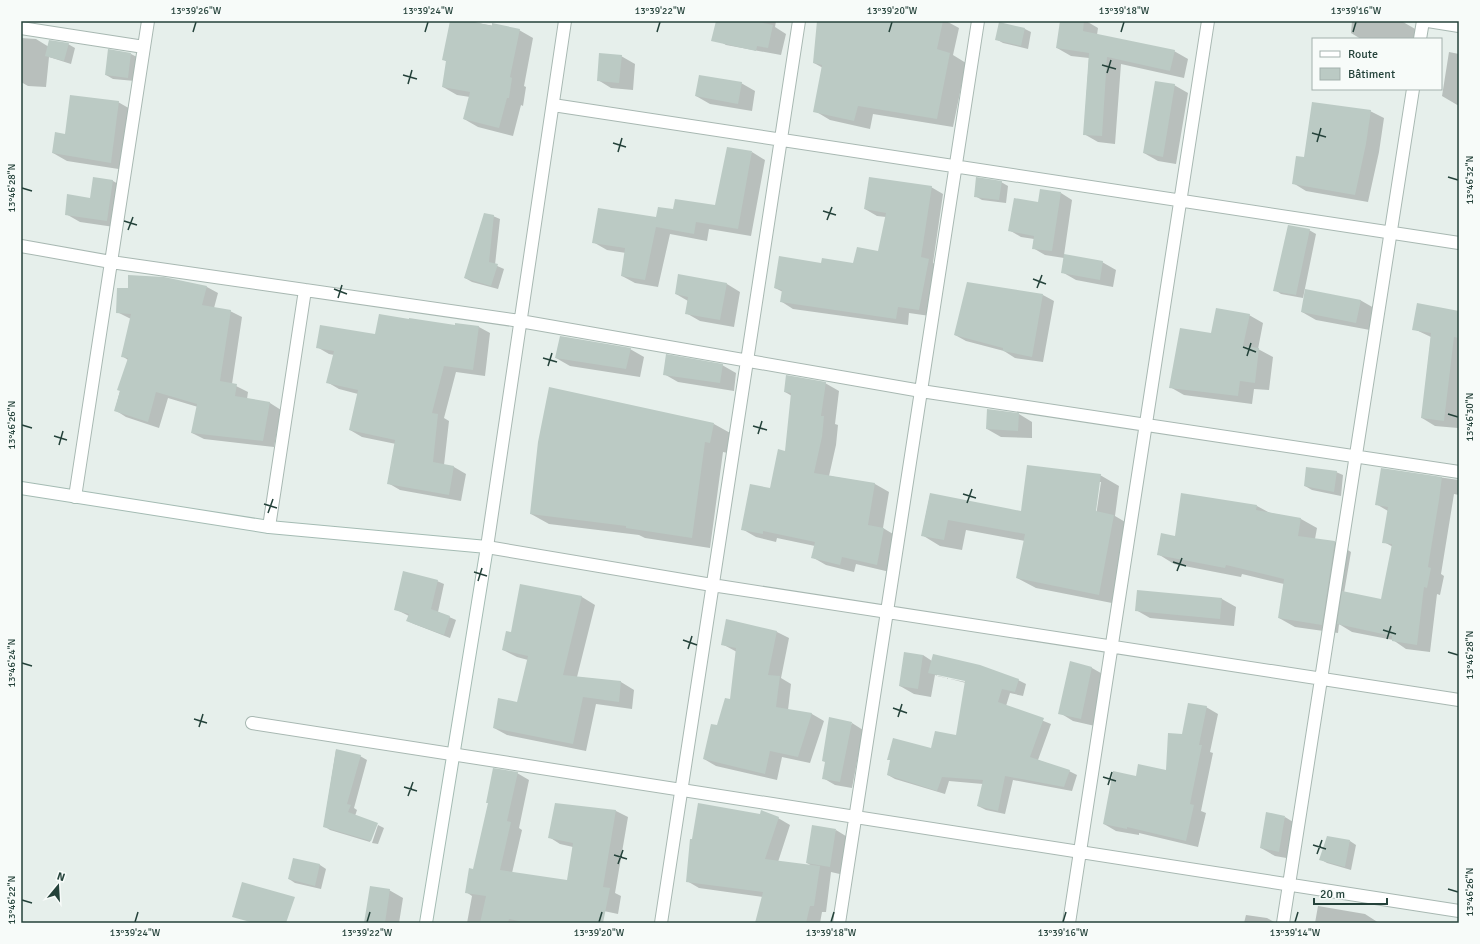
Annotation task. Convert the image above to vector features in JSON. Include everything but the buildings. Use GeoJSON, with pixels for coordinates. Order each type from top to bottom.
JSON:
{"type":"FeatureCollection","features":[{"type":"Feature","properties":{"kind":"street"},"geometry":{"type":"LineString","coordinates":[[75,497],[148,21]]}},
{"type":"Feature","properties":{"kind":"street"},"geometry":{"type":"LineString","coordinates":[[426,923],[452,754],[487,547],[565,21]]}},
{"type":"Feature","properties":{"kind":"street"},"geometry":{"type":"LineString","coordinates":[[660,923],[799,21]]}},
{"type":"Feature","properties":{"kind":"street"},"geometry":{"type":"LineString","coordinates":[[839,923],[978,21]]}},
{"type":"Feature","properties":{"kind":"street"},"geometry":{"type":"LineString","coordinates":[[1069,923],[1208,21]]}},
{"type":"Feature","properties":{"kind":"street"},"geometry":{"type":"LineString","coordinates":[[1420,38],[1423,21]]}},
{"type":"Feature","properties":{"kind":"street"},"geometry":{"type":"LineString","coordinates":[[1428,21],[1459,26]]}},
{"type":"Feature","properties":{"kind":"street"},"geometry":{"type":"LineString","coordinates":[[21,28],[144,47]]}},
{"type":"Feature","properties":{"kind":"street"},"geometry":{"type":"LineString","coordinates":[[1283,923],[1413,90]]}},
{"type":"Feature","properties":{"kind":"street"},"geometry":{"type":"LineString","coordinates":[[553,105],[1459,243]]}},
{"type":"Feature","properties":{"kind":"street"},"geometry":{"type":"LineString","coordinates":[[21,246],[110,262],[520,321],[921,391],[1459,472]]}},
{"type":"Feature","properties":{"kind":"street"},"geometry":{"type":"LineString","coordinates":[[269,527],[306,290]]}},
{"type":"Feature","properties":{"kind":"street"},"geometry":{"type":"LineString","coordinates":[[21,488],[269,527],[487,547],[712,585],[1459,700]]}},
{"type":"Feature","properties":{"kind":"street"},"geometry":{"type":"LineString","coordinates":[[252,723],[1459,911]]}}]}
